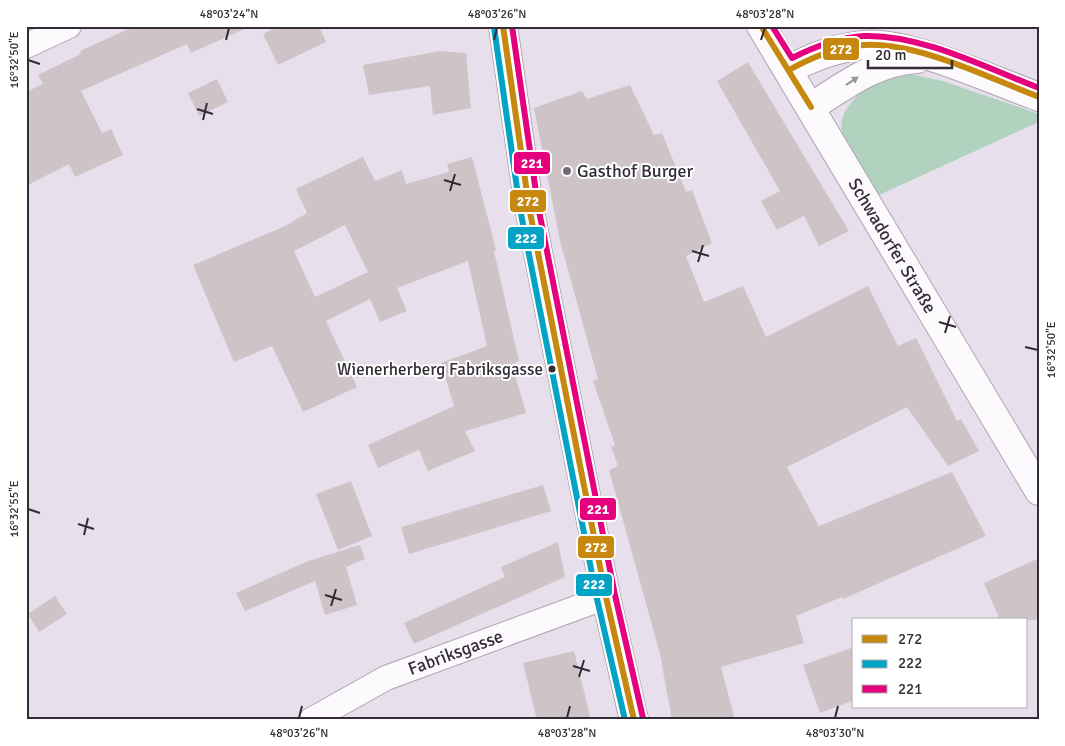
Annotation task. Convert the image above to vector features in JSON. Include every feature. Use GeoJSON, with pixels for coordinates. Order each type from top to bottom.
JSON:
{"type":"FeatureCollection","features":[{"type":"Feature","properties":{"kind":"main road","name":"Schwadorfer Straße"},"geometry":{"type":"LineString","coordinates":[[761,26],[1039,491]]}},
{"type":"Feature","properties":{"kind":"main road"},"geometry":{"type":"LineString","coordinates":[[500,27],[529,207],[606,597],[634,720]]}},
{"type":"Feature","properties":{"kind":"main road"},"geometry":{"type":"LineString","coordinates":[[788,70],[822,55],[865,45],[899,48],[931,57],[1039,97]]}},
{"type":"Feature","properties":{"kind":"main road"},"geometry":{"type":"LineString","coordinates":[[811,107],[870,70],[898,60],[931,57]]}},
{"type":"Feature","properties":{"kind":"street"},"geometry":{"type":"LineString","coordinates":[[26,46],[68,26]]}},
{"type":"Feature","properties":{"kind":"street","name":"Fabriksgasse"},"geometry":{"type":"LineString","coordinates":[[311,720],[386,678],[606,597]]}},
{"type":"Feature","properties":{"kind":"green space"},"geometry":{"type":"Polygon","coordinates":[[[893,75],[914,75],[943,81],[1039,114],[1039,122],[879,195],[844,137],[842,123],[844,114],[855,98],[871,85],[893,75]]]}},
{"type":"Feature","properties":{"kind":"building"},"geometry":{"type":"Polygon","coordinates":[[[135,26],[251,26],[191,53],[187,44],[81,91],[102,133],[111,129],[123,155],[75,177],[69,164],[26,186],[26,92],[43,84],[38,75],[81,54],[80,51],[135,26]]]}},
{"type":"Feature","properties":{"kind":"building"},"geometry":{"type":"Polygon","coordinates":[[[279,26],[319,26],[326,42],[278,65],[263,34],[279,26]]]}},
{"type":"Feature","properties":{"kind":"building"},"geometry":{"type":"Polygon","coordinates":[[[440,51],[466,53],[471,108],[433,115],[430,86],[369,95],[363,65],[440,51]]]}},
{"type":"Feature","properties":{"kind":"building"},"geometry":{"type":"Polygon","coordinates":[[[748,62],[849,231],[819,246],[804,216],[777,230],[761,201],[780,191],[717,81],[748,62]]]}},
{"type":"Feature","properties":{"kind":"building"},"geometry":{"type":"Polygon","coordinates":[[[217,79],[228,102],[199,116],[188,93],[217,79]]]}},
{"type":"Feature","properties":{"kind":"building"},"geometry":{"type":"Polygon","coordinates":[[[630,85],[654,135],[662,133],[686,192],[692,190],[712,243],[686,256],[704,302],[743,286],[766,337],[868,286],[898,346],[916,338],[957,421],[961,419],[979,451],[948,466],[907,407],[787,467],[819,526],[952,472],[986,536],[843,599],[842,597],[796,616],[804,643],[721,667],[735,720],[672,720],[660,654],[609,470],[618,466],[611,447],[615,445],[593,381],[598,379],[560,241],[534,108],[582,91],[587,99],[630,85]]]}},
{"type":"Feature","properties":{"kind":"building"},"geometry":{"type":"Polygon","coordinates":[[[363,157],[375,181],[402,170],[406,184],[449,172],[447,164],[472,157],[496,250],[494,251],[519,361],[512,364],[526,413],[465,431],[475,451],[428,471],[419,450],[378,468],[368,445],[454,406],[441,363],[487,346],[468,261],[397,288],[407,311],[380,322],[370,299],[326,321],[357,387],[303,412],[272,346],[234,362],[193,265],[283,227],[307,213],[296,189],[363,157]],[[345,225],[294,251],[315,297],[368,272],[345,225]]]}},
{"type":"Feature","properties":{"kind":"building"},"geometry":{"type":"Polygon","coordinates":[[[351,481],[372,536],[338,550],[316,494],[351,481]]]}},
{"type":"Feature","properties":{"kind":"building"},"geometry":{"type":"Polygon","coordinates":[[[543,485],[551,511],[409,554],[401,527],[543,485]]]}},
{"type":"Feature","properties":{"kind":"building"},"geometry":{"type":"Polygon","coordinates":[[[558,542],[565,577],[414,644],[404,623],[505,577],[501,567],[558,542]]]}},
{"type":"Feature","properties":{"kind":"building"},"geometry":{"type":"Polygon","coordinates":[[[360,545],[365,559],[346,567],[357,605],[325,615],[315,581],[245,611],[236,593],[308,561],[360,545]]]}},
{"type":"Feature","properties":{"kind":"building"},"geometry":{"type":"Polygon","coordinates":[[[1039,558],[1039,620],[999,618],[984,583],[1039,558]]]}},
{"type":"Feature","properties":{"kind":"building"},"geometry":{"type":"Polygon","coordinates":[[[55,596],[67,614],[39,632],[28,614],[55,596]]]}},
{"type":"Feature","properties":{"kind":"building"},"geometry":{"type":"Polygon","coordinates":[[[852,648],[852,701],[820,713],[803,665],[852,648]]]}},
{"type":"Feature","properties":{"kind":"building"},"geometry":{"type":"Polygon","coordinates":[[[574,651],[591,720],[537,720],[523,663],[574,651]]]}},
{"type":"Feature","properties":{"kind":"transit line","name":"272"},"geometry":{"type":"LineString","coordinates":[[503,26],[529,207],[606,597],[634,720]]}},
{"type":"Feature","properties":{"kind":"transit line","name":"221"},"geometry":{"type":"LineString","coordinates":[[512,26],[538,206],[615,595],[643,718]]}},
{"type":"Feature","properties":{"kind":"transit line","name":"272"},"geometry":{"type":"LineString","coordinates":[[761,26],[811,107]]}},
{"type":"Feature","properties":{"kind":"transit line","name":"221"},"geometry":{"type":"LineString","coordinates":[[772,26],[792,58],[836,40],[864,36],[886,37],[930,46],[1039,88]]}},
{"type":"Feature","properties":{"kind":"transit line","name":"222"},"geometry":{"type":"LineString","coordinates":[[494,27],[520,209],[597,599],[625,720]]}},
{"type":"Feature","properties":{"kind":"transit line","name":"272"},"geometry":{"type":"LineString","coordinates":[[789,70],[835,50],[864,45],[885,46],[930,55],[976,71],[1039,97]]}},
{"type":"Feature","properties":{"kind":"place","name":"Gasthof Burger"},"geometry":{"type":"Point","coordinates":[567,171]}},
{"type":"Feature","properties":{"kind":"place","name":"Wienerherberg Fabriksgasse"},"geometry":{"type":"Point","coordinates":[552,369]}}]}
